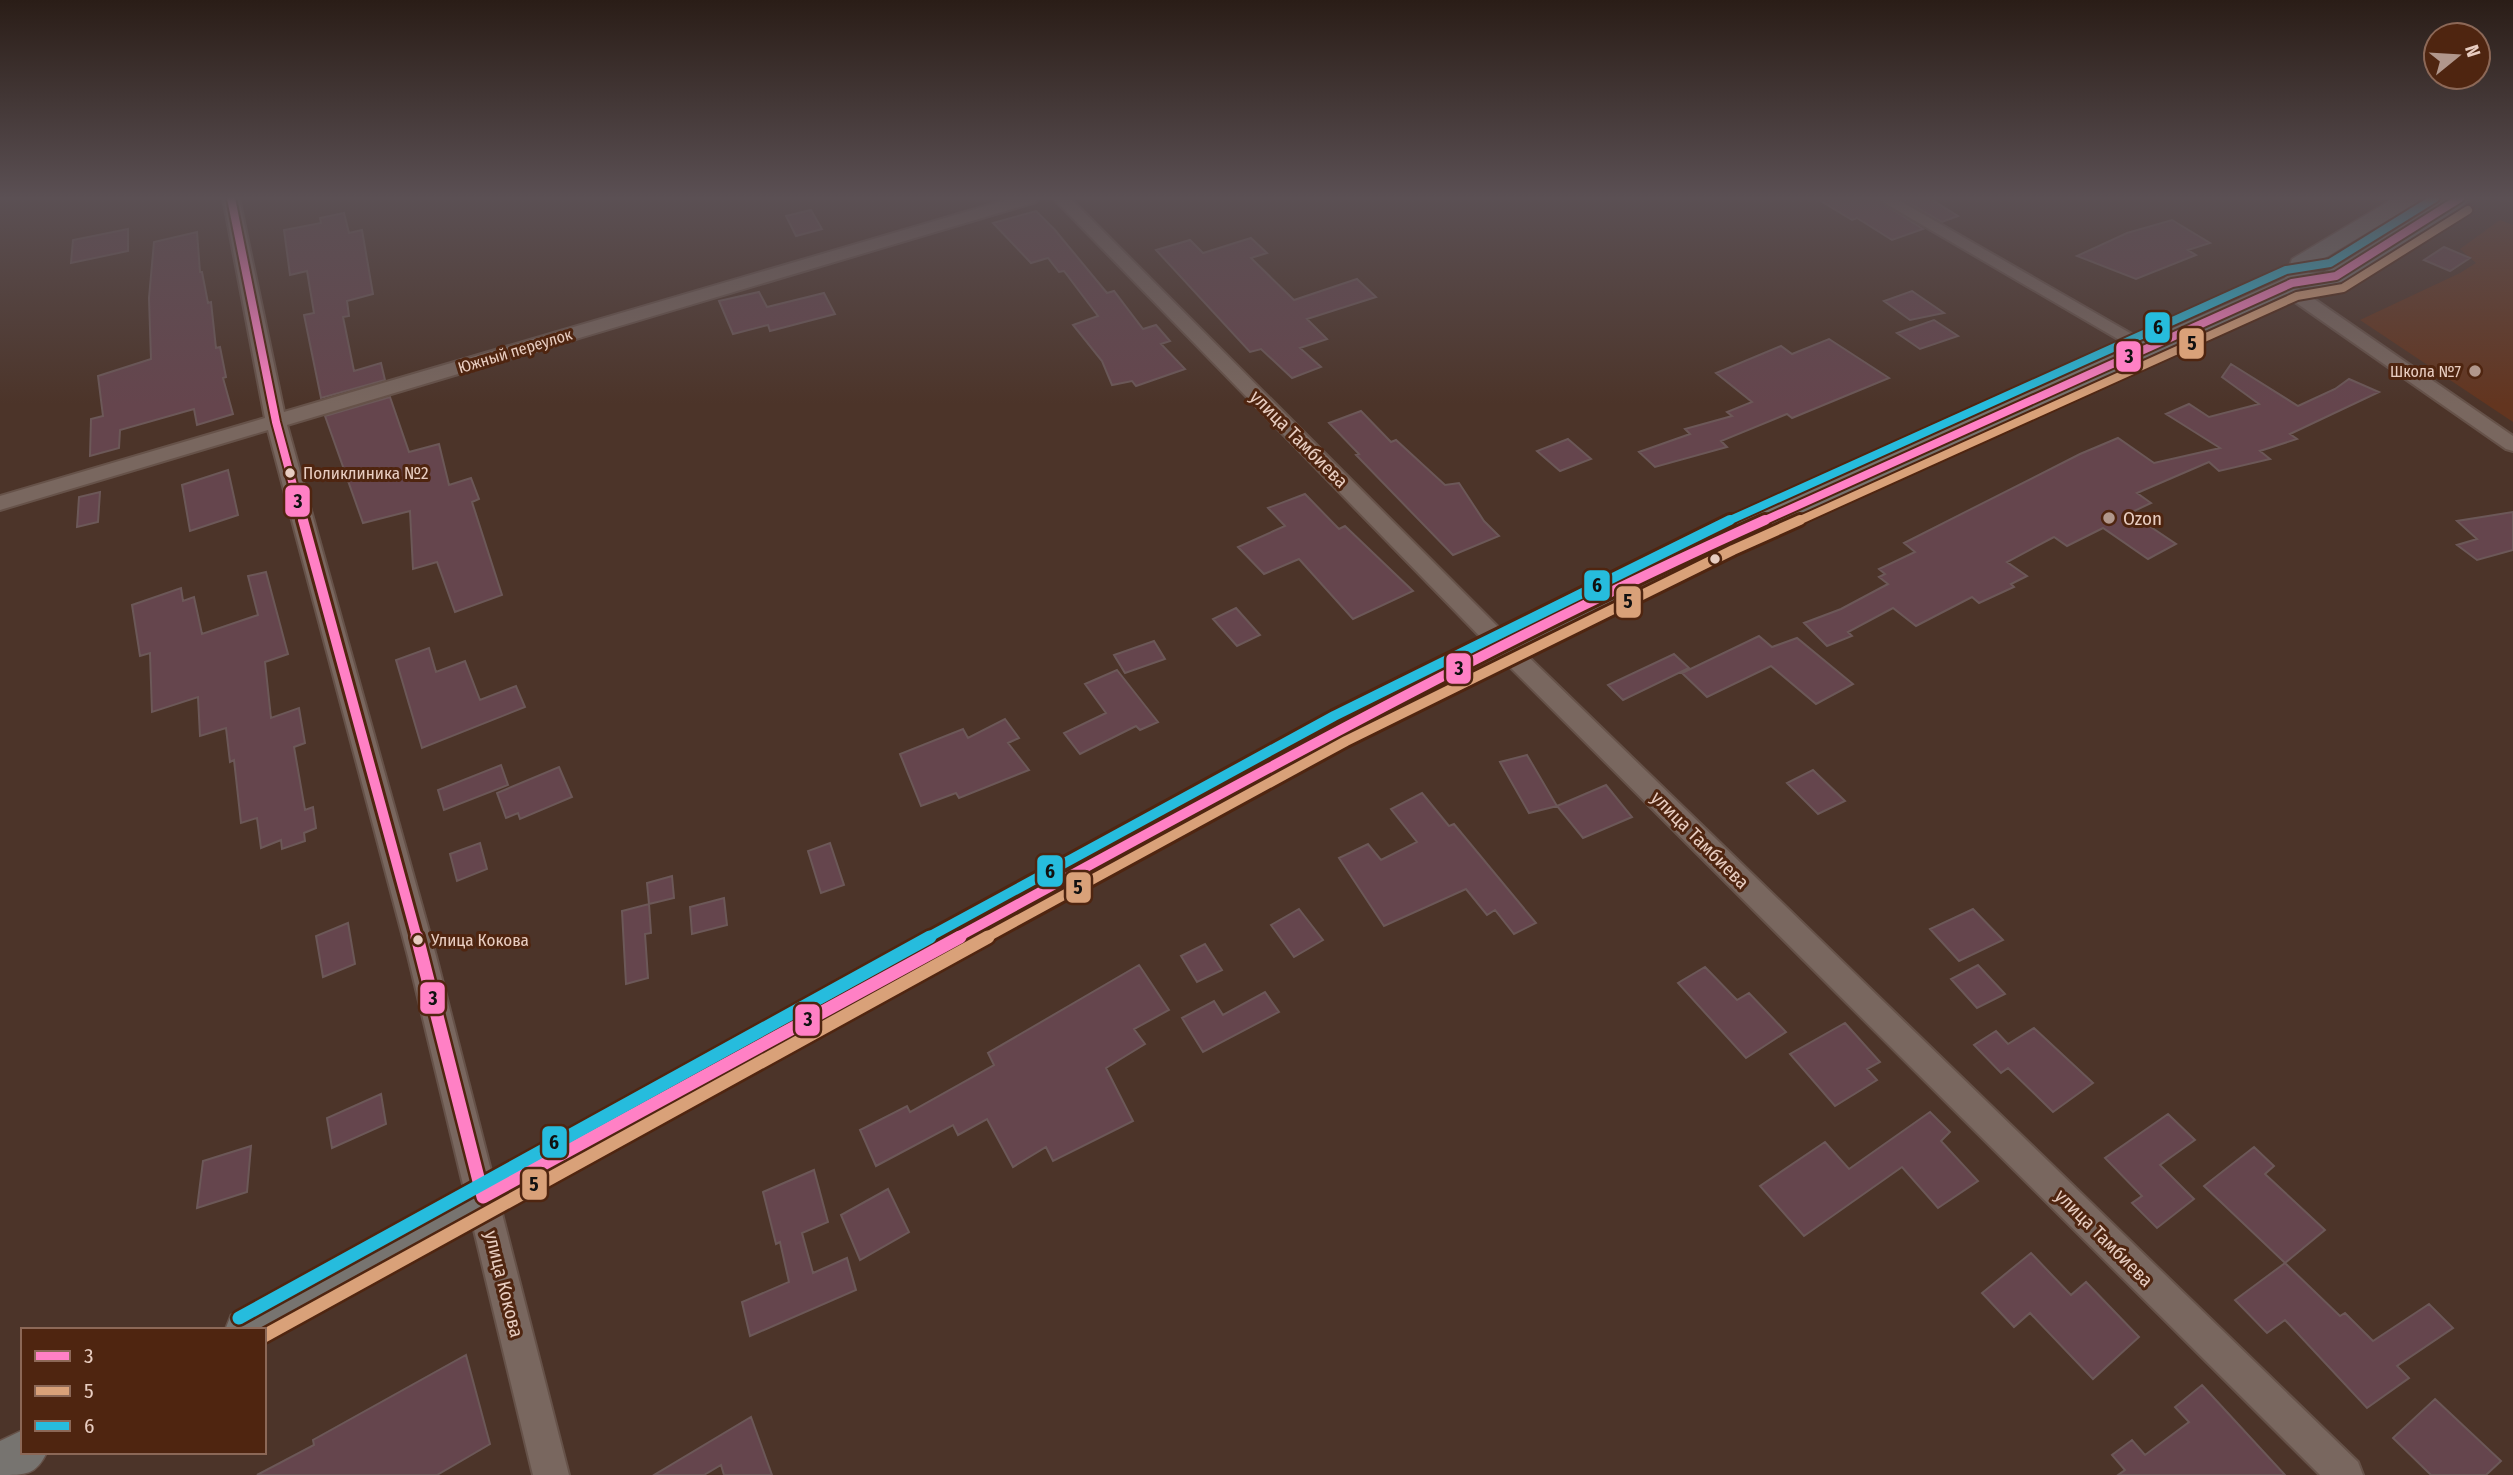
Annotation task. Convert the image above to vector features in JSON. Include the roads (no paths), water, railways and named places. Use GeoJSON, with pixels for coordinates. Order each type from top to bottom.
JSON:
{"type":"FeatureCollection","features":[{"type":"Feature","properties":{"kind":"main road"},"geometry":{"type":"LineString","coordinates":[[2290,283],[2299,267]]}},
{"type":"Feature","properties":{"kind":"main road"},"geometry":{"type":"LineString","coordinates":[[250,1328],[483,1197],[1340,729],[1503,646],[1727,537],[2290,283],[2332,278],[2350,267]]}},
{"type":"Feature","properties":{"kind":"main road"},"geometry":{"type":"LineString","coordinates":[[0,1466],[21,1454]]}},
{"type":"Feature","properties":{"kind":"street","name":"улица Кокова"},"geometry":{"type":"LineString","coordinates":[[245,267],[276,422],[420,948],[551,1475]]}},
{"type":"Feature","properties":{"kind":"street","name":"Южный переулок"},"geometry":{"type":"LineString","coordinates":[[0,503],[798,267]]}},
{"type":"Feature","properties":{"kind":"street","name":"улица Тамбиева"},"geometry":{"type":"LineString","coordinates":[[1129,267],[1503,646],[2345,1475]]}},
{"type":"Feature","properties":{"kind":"street"},"geometry":{"type":"LineString","coordinates":[[2005,267],[2147,348]]}},
{"type":"Feature","properties":{"kind":"street"},"geometry":{"type":"LineString","coordinates":[[2290,283],[2513,445]]}},
{"type":"Feature","properties":{"kind":"place","name":"Школа №7"},"geometry":{"type":"Point","coordinates":[2475,371]}},
{"type":"Feature","properties":{"kind":"place","name":"Поликлиника №2"},"geometry":{"type":"Point","coordinates":[290,473]}},
{"type":"Feature","properties":{"kind":"place","name":"Ozon"},"geometry":{"type":"Point","coordinates":[2109,518]}},
{"type":"Feature","properties":{"kind":"place","name":"Улица Кокова"},"geometry":{"type":"Point","coordinates":[418,940]}}]}
